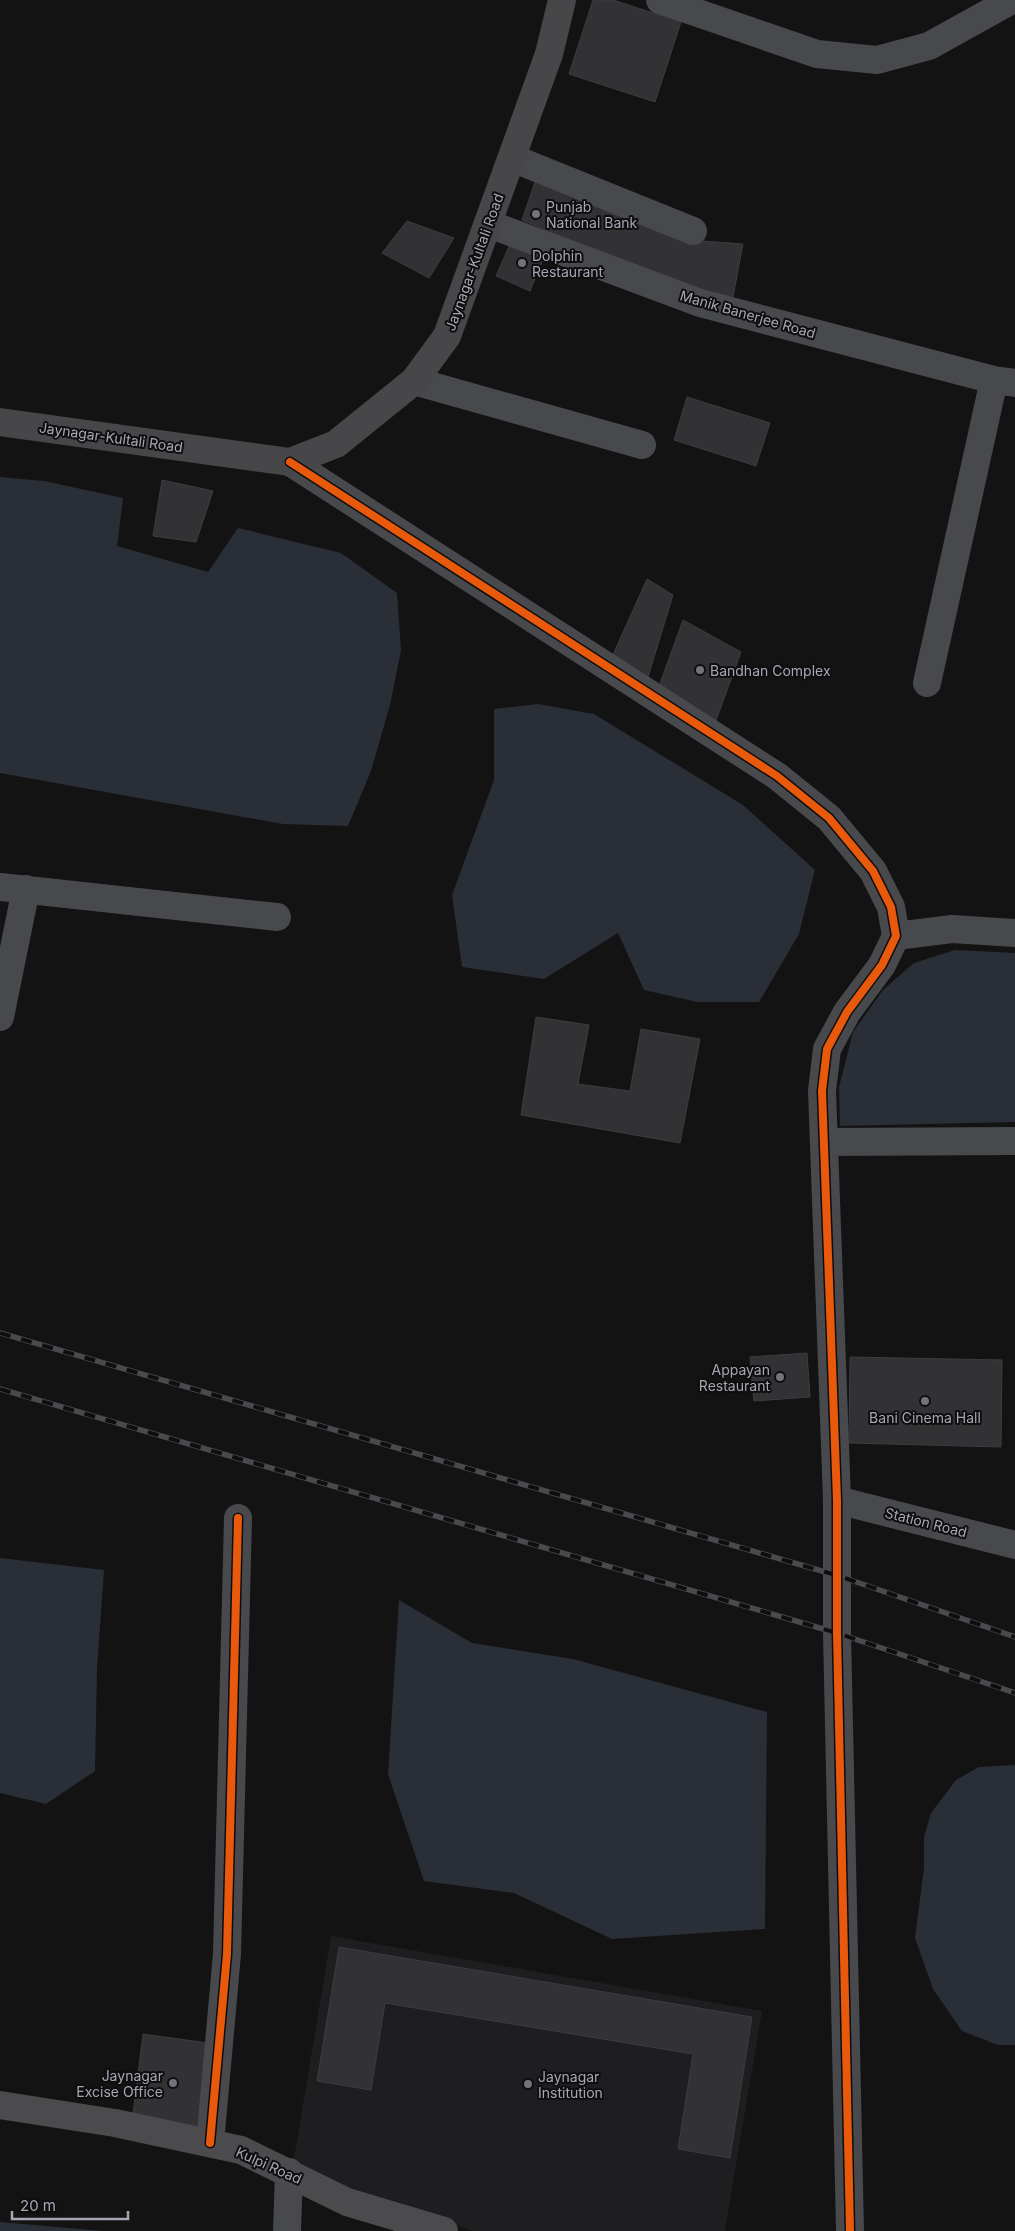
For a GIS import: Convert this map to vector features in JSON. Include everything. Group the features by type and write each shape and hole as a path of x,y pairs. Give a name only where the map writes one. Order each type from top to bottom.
{"main road":[{"name":"Jaynagar-Kultali Road","path":"0,422 290,462 336,444 414,381 447,336 549,54 562,0"},
{"name":"Kulpi Road","path":"0,2105 115,2123 241,2150 347,2202 444,2231"}],"street":[{"path":"660,0 818,54 877,60 929,46 1012,0"},
{"path":"512,158 692,231"},
{"name":"Manik Banerjee Road","path":"488,224 700,303 1004,382"},
{"path":"414,381 642,445"},
{"path":"927,684 1004,382"},
{"path":"290,462 777,776 829,818 873,871 891,907 896,936 882,965 847,1012 827,1049 822,1091 837,1500 837,1633 850,2231"},
{"path":"0,1017 13,888 277,917"},
{"path":"896,936 952,929 1015,933"},
{"path":"824,1142 1015,1141"},
{"name":"Station Road","path":"837,1500 1015,1545"},
{"path":"210,2143 227,1954 238,1518"},
{"path":"288,2231 289,2172"}],"shaded area":[{"path":"0,477 44,481 123,498 117,546 208,572 238,528 341,553 397,593 401,651 390,705 371,771 348,826 283,824 0,773"},
{"path":"538,704 594,714 743,805 815,870 799,934 759,1002 697,1002 644,990 618,933 544,979 462,967 452,895 494,780 494,709"},
{"path":"955,950 1015,953 1015,1122 840,1126 839,1087 853,1032 883,990 914,963"},
{"path":"0,1558 104,1570 97,1669 95,1771 46,1804 0,1793"},
{"path":"399,1600 472,1643 573,1659 767,1712 765,1929 612,1939 514,1893 424,1881 388,1774"},
{"path":"1015,1765 1015,2045 998,2045 962,2031 933,1989 915,1938 924,1868 924,1837 931,1813 956,1780 979,1767"},
{"name":"Jaynagar Institution","path":"331,1936 762,2011 725,2231 474,2231 350,2194 293,2164"},
{"path":"0,2222 103,2231 0,2231"}],"building":[{"path":"593,0 613,0 681,22 655,102 569,74"},
{"path":"537,176 688,240 743,244 733,297 697,288 587,247 522,220"},
{"path":"407,221 454,238 429,278 382,253"},
{"name":"Dolphin Restaurant","path":"514,235 547,250 530,291 496,276"},
{"path":"687,397 770,423 756,466 674,440"},
{"path":"162,480 213,491 196,542 153,536"},
{"path":"647,579 673,595 648,677 611,659"},
{"name":"Bandhan Complex","path":"683,620 741,652 714,726 658,689"},
{"path":"536,1017 589,1025 578,1084 630,1091 641,1029 700,1039 680,1143 521,1115"},
{"name":"Appayan Restaurant","path":"807,1353 810,1397 754,1401 750,1357"},
{"name":"Bani Cinema Hall","path":"850,1357 1002,1360 1001,1447 849,1443"},
{"name":"Jaynagar Institution","path":"339,1947 752,2017 730,2158 678,2149 693,2054 385,2003 371,2090 317,2081"},
{"name":"Jaynagar Excise Office","path":"143,2034 215,2044 203,2137 132,2122"}],"railway":[{"path":"0,1333 839,1576 1015,1637"},
{"path":"0,1389 837,1633 1015,1693"}],"cycle path":[{"path":"290,462 777,776 829,818 873,871 891,907 896,936 882,965 847,1012 827,1049 822,1091 837,1500 837,1633 850,2231"},
{"path":"210,2143 227,1954 238,1518"}],"place":[{"name":"Punjab National Bank","path":"536,214"},
{"name":"Dolphin Restaurant","path":"522,263"},
{"name":"Bandhan Complex","path":"700,670"},
{"name":"Appayan Restaurant","path":"780,1377"},
{"name":"Bani Cinema Hall","path":"925,1401"},
{"name":"Jaynagar Excise Office","path":"173,2083"},
{"name":"Jaynagar Institution","path":"528,2084"}]}
